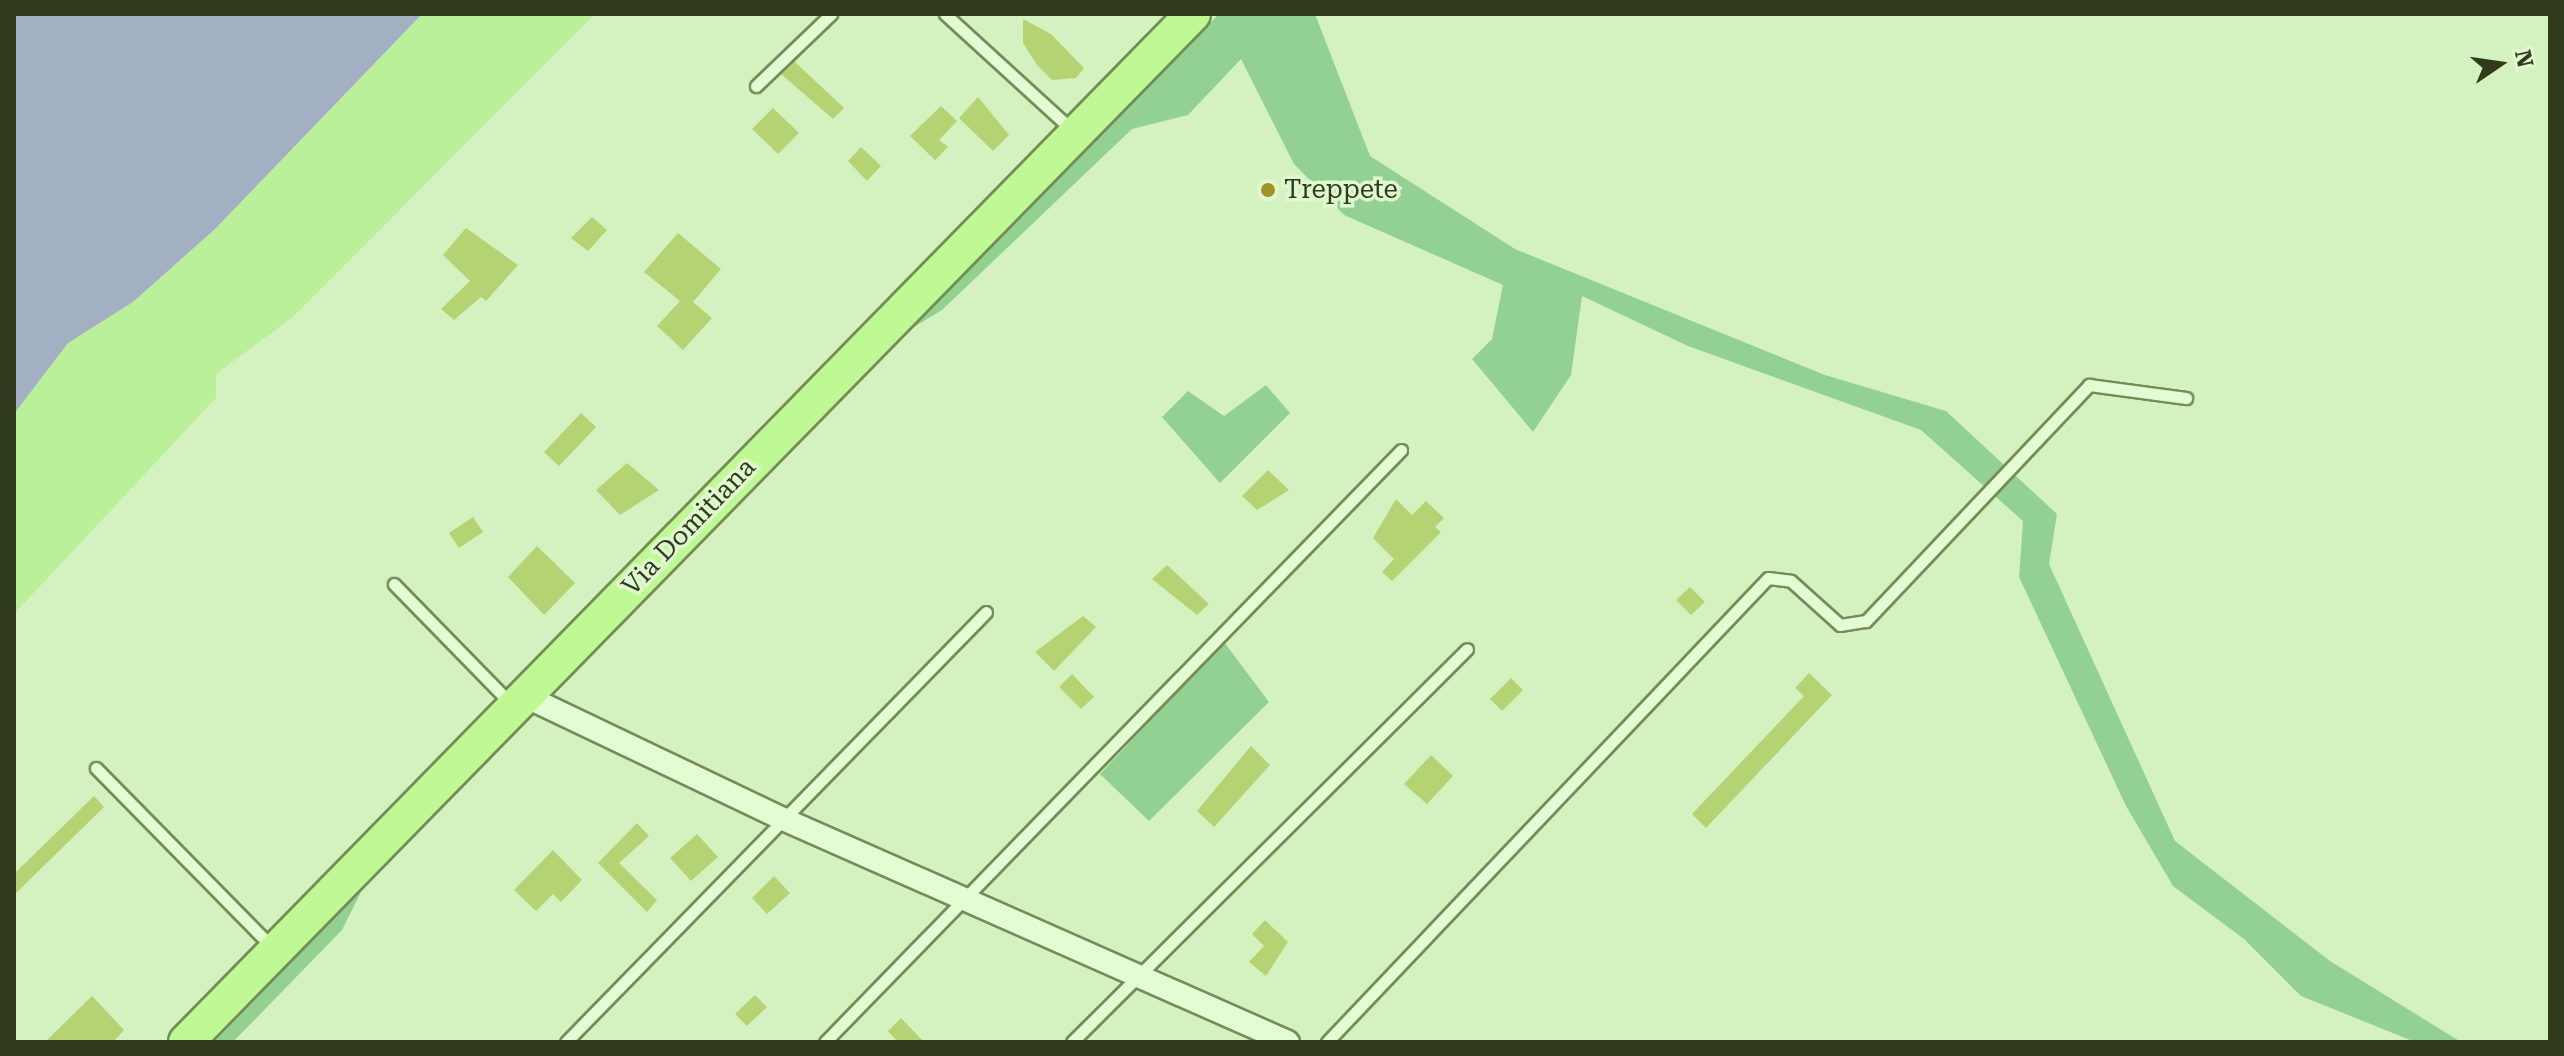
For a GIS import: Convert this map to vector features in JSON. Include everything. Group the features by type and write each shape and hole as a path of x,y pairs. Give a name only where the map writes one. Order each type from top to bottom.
{"main road":[{"name":"Via Domitiana","path":"186,1042 1193,14"}],"street":[{"path":"520,702 1288,1042"}],"lane":[{"path":"756,86 831,14"},
{"path":"945,14 1077,134"},
{"path":"1327,1042 1768,578 1791,581 1840,625 1866,621 2089,385 2186,398"},
{"path":"825,1042 1401,450"},
{"path":"394,584 520,702"},
{"path":"566,1042 986,612"},
{"path":"1072,1042 1467,649"},
{"path":"96,768 276,951"}],"shaded area":[{"path":"1219,14 1315,14 1370,156 1515,249 1825,375 1946,411 2057,514 2049,564 2175,841 2330,961 2461,1042 2415,1042 2301,996 2244,939 2173,886 2126,806 2019,577 2023,521 1921,430 1688,346 1582,296 1571,375 1533,432 1472,359 1492,339 1503,285 1344,215 1294,164 1241,59 1188,115 1132,129 942,310 896,338"},
{"path":"1266,385 1290,413 1220,483 1162,417 1188,391 1224,416"},
{"path":"1224,642 1269,702 1149,821 1100,774"},
{"path":"364,886 342,930 233,1042 214,1042"}],"sand":[{"path":"422,14 595,14 294,316 216,374 216,398 14,614 14,414 68,343 133,302 215,229"}],"water":[{"path":"14,14 422,14 215,229 133,302 68,343 14,414"}],"building":[{"path":"1023,19 1051,34 1084,68 1076,78 1052,80 1037,65 1023,43"},
{"path":"794,61 844,108 833,119 781,74"},
{"path":"978,97 1009,135 993,151 959,118"},
{"path":"941,106 957,121 939,140 948,147 935,160 910,136"},
{"path":"773,108 799,133 778,154 752,129"},
{"path":"861,147 881,166 867,181 848,161"},
{"path":"592,217 607,230 588,251 571,238"},
{"path":"466,228 518,265 486,301 481,297 454,320 441,309 470,281 443,255"},
{"path":"678,233 721,269 693,302 712,318 683,350 657,326 680,301 644,272"},
{"path":"581,413 596,427 559,466 544,452"},
{"path":"627,463 659,490 620,515 596,490"},
{"path":"1268,470 1289,490 1257,510 1242,496"},
{"path":"1396,499 1412,515 1426,501 1444,518 1435,527 1441,532 1392,581 1382,572 1394,559 1373,538"},
{"path":"473,517 483,532 459,548 449,533"},
{"path":"537,546 575,583 544,615 508,577"},
{"path":"1167,565 1209,604 1197,615 1152,579"},
{"path":"1690,587 1705,602 1691,615 1676,600"},
{"path":"1083,616 1096,627 1054,671 1035,652"},
{"path":"1809,673 1832,695 1706,828 1692,814 1804,696 1795,688"},
{"path":"1072,674 1094,697 1081,709 1059,687"},
{"path":"1511,678 1523,690 1502,711 1490,699"},
{"path":"1251,746 1270,765 1214,827 1197,811"},
{"path":"1431,755 1453,776 1427,804 1404,784"},
{"path":"94,796 104,807 14,895 14,874"},
{"path":"637,823 649,836 619,863 657,900 647,912 598,863"},
{"path":"697,834 718,857 691,881 670,858"},
{"path":"553,850 582,880 561,902 553,894 536,911 514,890"},
{"path":"774,876 790,893 767,914 752,898"},
{"path":"1265,920 1288,942 1266,976 1249,962 1264,946 1252,934"},
{"path":"755,995 767,1007 747,1026 735,1014"},
{"path":"92,996 124,1030 113,1042 45,1042"},
{"path":"901,1018 924,1042 898,1042 888,1031"}],"place":[{"name":"Treppete","path":"1268,190"}]}
